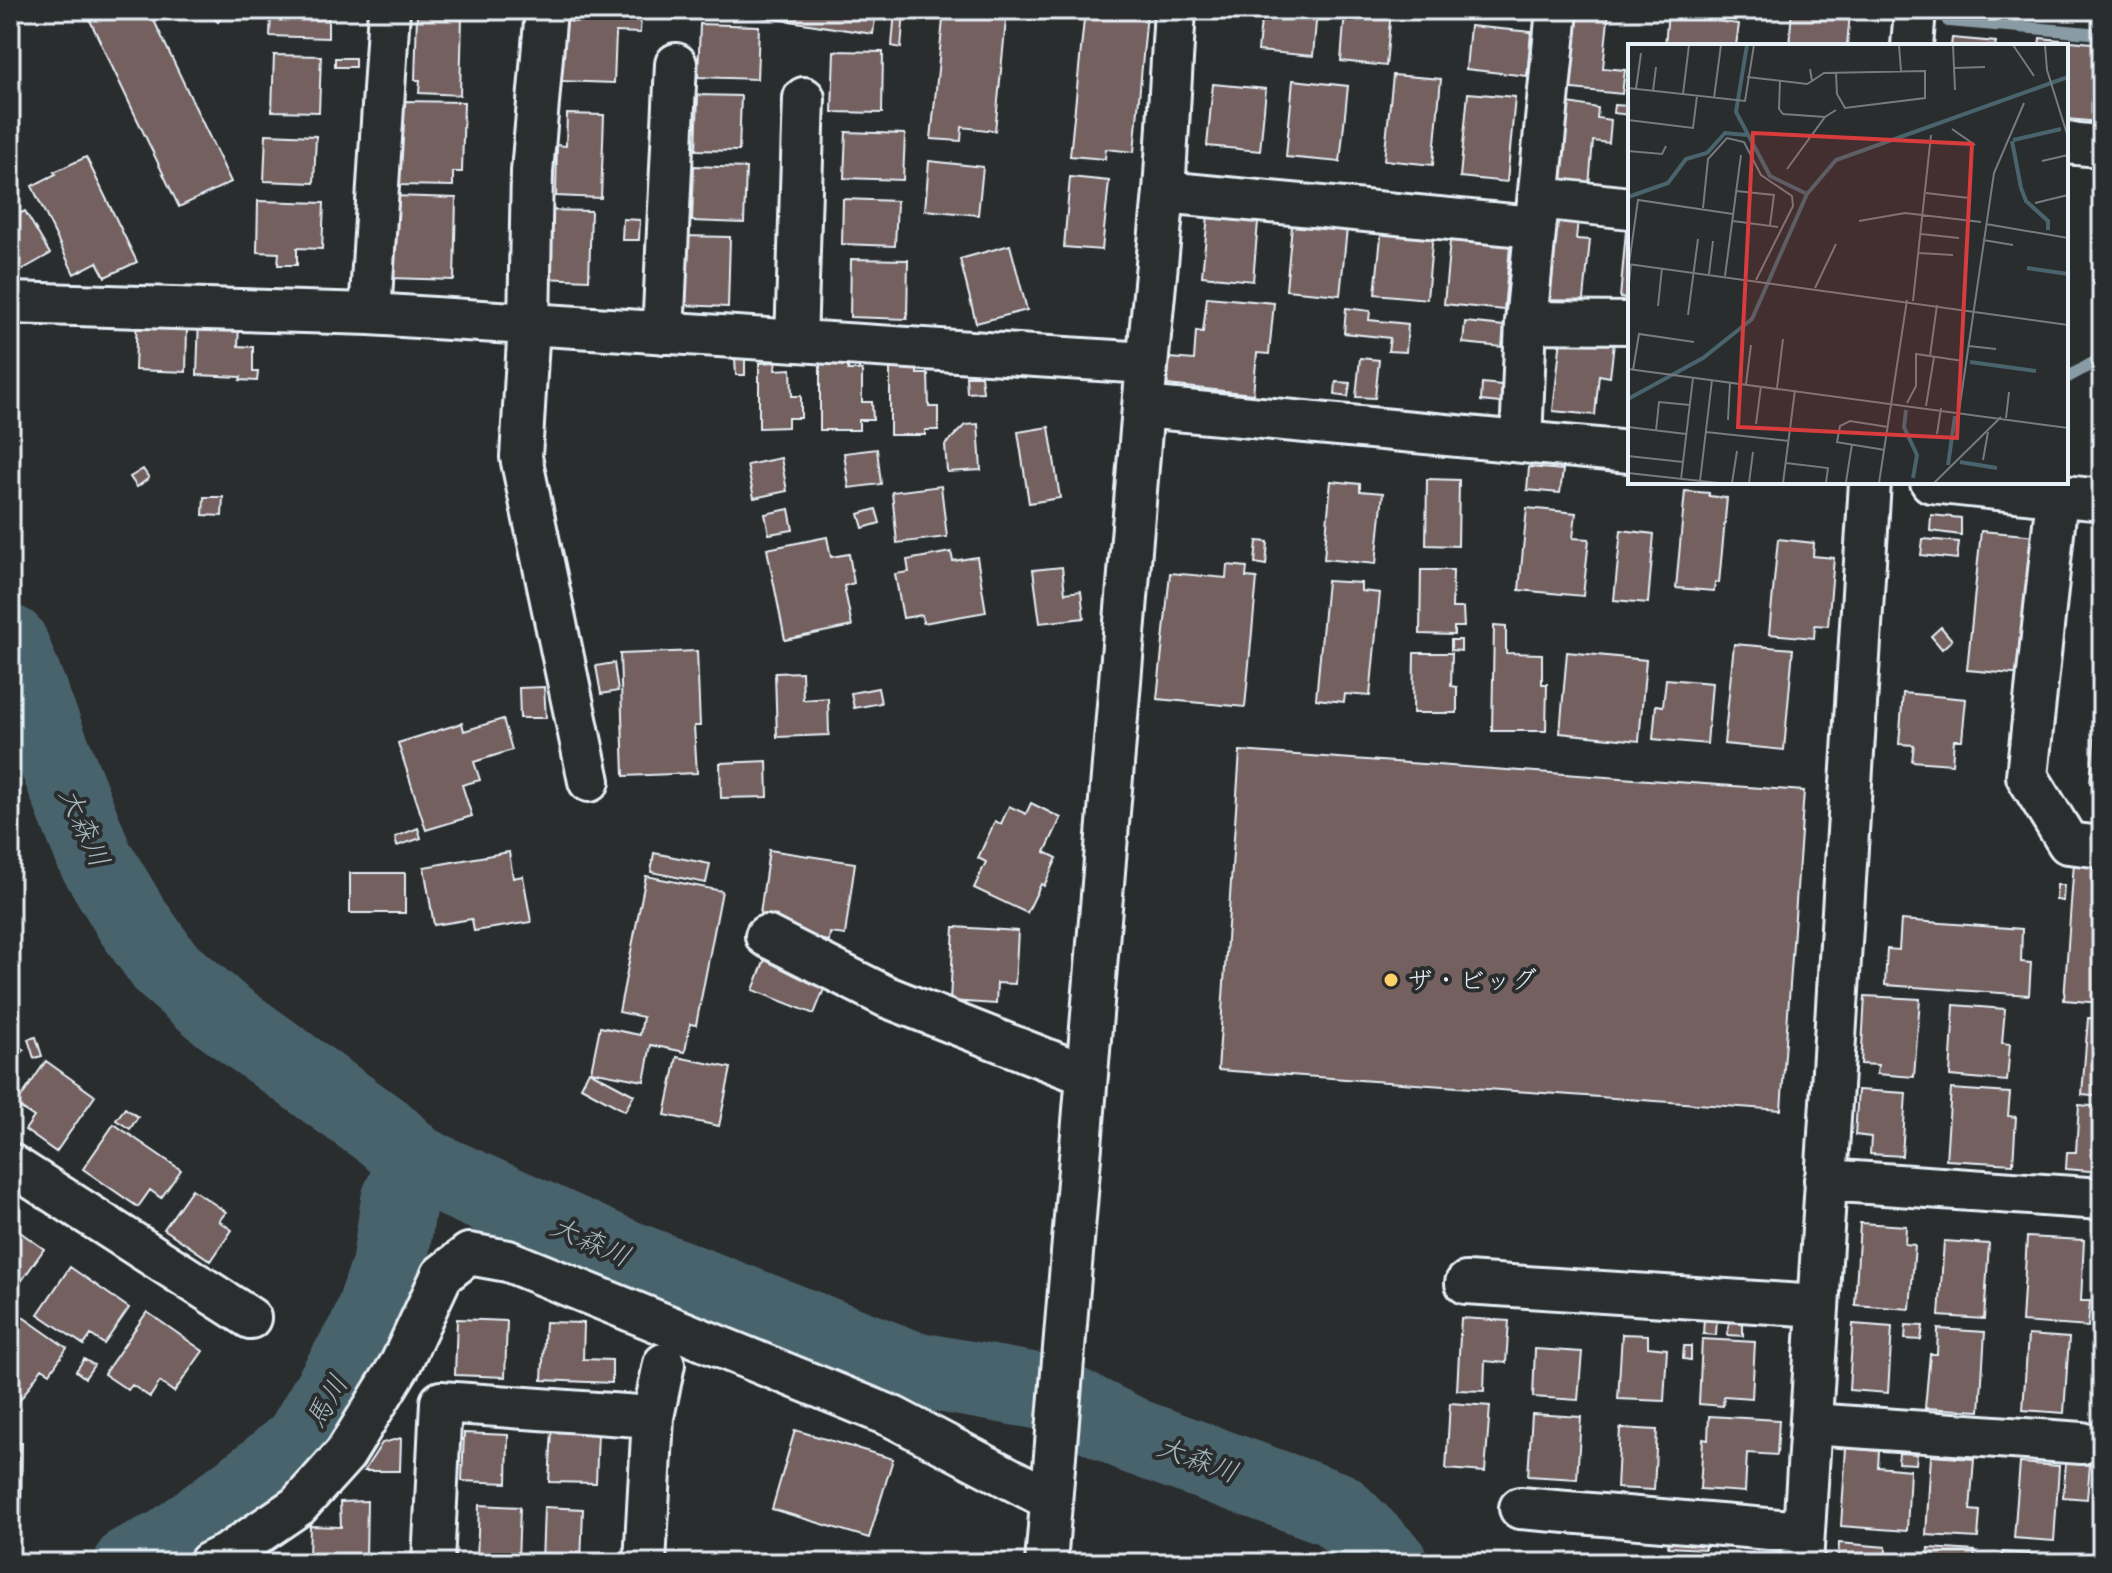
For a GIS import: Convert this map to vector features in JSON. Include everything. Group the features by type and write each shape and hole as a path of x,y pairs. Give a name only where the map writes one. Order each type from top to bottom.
{"street":[{"path":"370,314 389,10"},
{"path":"546,10 532,172 529,324 521,457 589,781"},
{"path":"1046,1563 1143,407 1164,192 1175,10"},
{"path":"1521,441 1526,322 1557,10"},
{"path":"1912,44 1915,10"},
{"path":"663,333 676,64"},
{"path":"796,341 804,98"},
{"path":"1164,192 1537,212 1628,208"},
{"path":"10,303 370,314 1147,363"},
{"path":"1526,322 1628,323"},
{"path":"1143,407 1628,452"},
{"path":"1520,1508 1803,1548 1870,484"},
{"path":"1949,484 2102,500"},
{"path":"2057,496 2027,776 2068,843 2102,847"},
{"path":"766,936 887,997 1086,1075"},
{"path":"10,1164 250,1318"},
{"path":"1825,1180 2102,1199"},
{"path":"209,1563 298,1506 345,1454 401,1363 442,1275 469,1254 508,1261 893,1417 1051,1500"},
{"path":"1466,1283 1818,1306"},
{"path":"645,1563 653,1417 664,1364"},
{"path":"433,1563 441,1402 653,1417"},
{"path":"1811,1424 2082,1443"}],"building":[{"path":"85,10 149,10 231,182 179,207"},
{"path":"204,10 228,10 218,22"},
{"path":"271,10 328,10 328,38 270,36"},
{"path":"719,10 876,10 873,34"},
{"path":"895,10 904,11 901,48 892,46"},
{"path":"944,10 1007,10 995,131 962,127 961,141 931,139"},
{"path":"1085,10 1147,13 1134,152 1106,149 1105,159 1070,156"},
{"path":"1262,10 1317,11 1313,56 1258,51"},
{"path":"1345,10 1391,10 1386,66 1341,61"},
{"path":"1571,10 1609,10 1603,68 1625,70 1622,94 1563,88"},
{"path":"1792,10 1850,13 1847,44 1789,44"},
{"path":"1961,10 2010,10 2010,15"},
{"path":"2025,10 2037,10 2037,20 2024,19"},
{"path":"2073,10 2100,10 2100,18 2073,15"},
{"path":"580,11 641,13 640,33 616,32 614,83 559,81 561,21 580,22"},
{"path":"1668,11 1715,15 1714,21 1739,24 1736,44 1665,44"},
{"path":"417,15 462,17 460,95 419,93 420,80 415,80"},
{"path":"700,24 759,26 757,79 698,77"},
{"path":"1470,26 1531,32 1527,76 1466,69"},
{"path":"1952,38 1996,42 1996,44 1951,44"},
{"path":"2040,38 2102,44 2100,122 2068,119 2068,44 2039,44"},
{"path":"834,51 883,52 882,113 832,112"},
{"path":"274,55 321,56 319,112 272,111"},
{"path":"335,58 355,58 355,67 335,67"},
{"path":"1393,75 1441,79 1433,165 1384,160"},
{"path":"1293,80 1348,86 1340,162 1286,157"},
{"path":"1213,84 1266,89 1260,151 1207,146"},
{"path":"1468,93 1515,97 1507,182 1460,177"},
{"path":"698,95 741,96 739,151 696,150"},
{"path":"401,101 464,102 462,172 453,172 453,186 398,185"},
{"path":"1563,102 1598,108 1597,118 1611,120 1609,143 1593,141 1588,197 1550,194"},
{"path":"1614,105 1628,106 1628,115 1613,113"},
{"path":"567,114 604,115 601,198 556,196 557,145 566,146"},
{"path":"846,132 905,134 903,180 844,178"},
{"path":"266,134 316,136 314,183 264,181"},
{"path":"86,157 137,262 105,277 97,262 74,274 32,186"},
{"path":"929,161 983,167 978,215 925,210"},
{"path":"694,166 746,168 744,223 692,221"},
{"path":"1070,177 1109,181 1102,250 1064,247"},
{"path":"393,196 456,198 454,280 390,278"},
{"path":"843,199 897,201 895,246 842,244"},
{"path":"258,201 324,203 322,249 297,248 297,265 278,265 279,253 257,252"},
{"path":"1209,205 1259,210 1253,281 1202,276"},
{"path":"10,208 15,216 25,211 50,254 18,272 10,258"},
{"path":"544,210 591,211 589,280 542,278"},
{"path":"1293,214 1348,219 1340,295 1286,290"},
{"path":"1548,217 1578,219 1576,239 1590,240 1583,309 1540,304"},
{"path":"623,219 640,220 639,240 622,240"},
{"path":"1382,227 1433,233 1427,299 1375,294"},
{"path":"1626,231 1628,299 1620,298"},
{"path":"683,236 730,237 728,307 680,305"},
{"path":"1450,241 1510,246 1504,310 1444,304"},
{"path":"1010,245 1027,310 976,323 960,259"},
{"path":"851,259 908,260 907,319 850,317"},
{"path":"1207,297 1274,303 1269,354 1257,353 1253,394 1167,385 1170,358 1194,360 1196,331 1203,332"},
{"path":"1346,308 1370,311 1369,320 1408,324 1406,352 1388,351 1390,338 1344,333"},
{"path":"137,314 187,328 186,372 135,370"},
{"path":"199,317 239,326 238,346 253,347 253,372 258,372 257,381 197,375"},
{"path":"1465,322 1504,326 1502,347 1463,343"},
{"path":"1562,329 1615,335 1610,377 1599,375 1595,415 1553,411"},
{"path":"735,358 745,358 745,375 736,375"},
{"path":"1360,358 1379,360 1375,398 1356,397"},
{"path":"820,361 848,361 848,370 862,370 862,402 872,402 873,420 859,420 859,430 820,430"},
{"path":"776,362 775,370 791,369 792,396 801,396 801,418 788,418 788,427 759,428 759,363"},
{"path":"890,365 917,365 917,374 928,374 929,407 938,407 938,430 925,430 925,435 890,435"},
{"path":"966,376 981,376 983,392 967,393"},
{"path":"1336,382 1350,383 1348,397 1335,395"},
{"path":"1482,383 1511,386 1509,404 1481,401"},
{"path":"978,424 981,470 947,472 945,445 965,425"},
{"path":"1049,427 1060,498 1029,503 1018,432"},
{"path":"877,449 881,484 849,488 844,453"},
{"path":"781,458 787,491 754,498 747,465"},
{"path":"1529,467 1563,470 1560,493 1527,490"},
{"path":"143,469 149,478 137,487 130,477"},
{"path":"1427,479 1459,480 1458,546 1426,545"},
{"path":"1331,481 1360,484 1360,491 1383,493 1376,564 1324,559"},
{"path":"941,486 947,537 897,543 892,492"},
{"path":"1685,491 1727,498 1719,583 1715,582 1714,591 1676,588"},
{"path":"204,497 223,497 222,516 203,515"},
{"path":"1527,508 1576,513 1573,538 1589,539 1583,596 1519,590"},
{"path":"789,509 793,530 769,534 765,514"},
{"path":"876,509 880,523 863,528 859,514"},
{"path":"1931,515 1961,518 1961,535 1930,531"},
{"path":"1621,530 1654,534 1648,603 1614,600"},
{"path":"1981,531 2037,536 2024,675 1967,670"},
{"path":"827,537 831,557 849,554 854,583 844,586 852,626 785,640 767,549"},
{"path":"1778,539 1814,543 1813,556 1834,558 1828,626 1815,625 1814,638 1769,634"},
{"path":"1923,539 1959,542 1957,559 1921,555"},
{"path":"1257,541 1268,542 1266,565 1255,563"},
{"path":"951,552 953,561 977,557 986,612 923,623 922,615 903,618 895,574 909,572 907,560"},
{"path":"1227,565 1247,567 1246,577 1257,578 1245,707 1157,699 1170,573 1226,578"},
{"path":"1062,567 1065,593 1081,591 1084,618 1040,623 1033,570"},
{"path":"1421,570 1453,570 1452,608 1463,608 1464,627 1454,627 1454,635 1420,634"},
{"path":"1327,581 1361,583 1361,591 1380,593 1370,696 1345,694 1344,702 1316,699"},
{"path":"1494,626 1506,627 1506,653 1542,654 1542,684 1547,684 1546,731 1492,731"},
{"path":"1941,627 1952,640 1942,649 1931,636"},
{"path":"1451,640 1461,640 1461,651 1451,650"},
{"path":"1734,644 1793,649 1784,750 1724,744"},
{"path":"697,651 700,726 694,726 697,773 624,776 620,654"},
{"path":"1567,652 1646,660 1639,741 1560,733"},
{"path":"1414,653 1452,653 1451,686 1457,687 1457,713 1413,713"},
{"path":"2102,659 2102,784 2090,783"},
{"path":"614,663 618,691 601,694 596,666"},
{"path":"802,672 803,700 828,698 829,735 777,737 775,673"},
{"path":"1666,679 1712,683 1707,744 1653,739 1656,705 1663,706"},
{"path":"544,687 546,718 520,718 519,688"},
{"path":"878,688 881,703 854,708 851,693"},
{"path":"1903,693 1966,699 1962,740 1954,740 1952,764 1912,761 1914,745 1899,744"},
{"path":"503,719 512,750 474,762 480,780 462,785 472,816 426,830 398,743 462,723 464,731"},
{"path":"1240,751 1804,791 1781,1110 1218,1070"},
{"path":"767,761 768,797 721,798 720,763"},
{"path":"1031,803 1061,818 1045,852 1057,858 1027,913 974,888 986,862 978,858 995,821 1001,824 1009,806 1026,814"},
{"path":"418,828 421,838 397,846 395,837"},
{"path":"769,850 855,863 845,935 830,933 829,941 775,933 777,916 760,914"},
{"path":"509,852 513,878 523,876 531,922 474,931 472,919 434,925 424,867"},
{"path":"654,853 710,864 706,883 651,872"},
{"path":"2074,862 2102,864 2102,1003 2064,1000"},
{"path":"350,873 405,873 405,913 350,913"},
{"path":"646,876 722,891 696,1025 690,1024 685,1052 651,1045 644,1081 591,1071 600,1027 640,1035 643,1017 619,1012"},
{"path":"2057,885 2064,885 2063,901 2056,900"},
{"path":"1901,920 2022,929 2021,962 2031,963 2029,995 1885,985 1887,949 1899,950"},
{"path":"954,927 1018,931 1015,984 997,983 996,1004 950,1001"},
{"path":"767,954 828,979 814,1014 753,990"},
{"path":"1865,996 1920,999 1914,1077 1877,1074 1878,1065 1861,1064"},
{"path":"1954,1005 2005,1009 2002,1043 2010,1044 2007,1081 1950,1076"},
{"path":"2088,1018 2102,1019 2102,1097 2082,1095"},
{"path":"36,1037 42,1056 34,1058 28,1039"},
{"path":"10,1040 24,1050 10,1069"},
{"path":"677,1057 731,1068 719,1126 665,1115"},
{"path":"46,1061 95,1096 56,1152 25,1130 34,1117 16,1105"},
{"path":"589,1071 634,1095 625,1111 581,1087"},
{"path":"1951,1089 2010,1093 2008,1116 2016,1117 2013,1164 1946,1160"},
{"path":"1858,1090 1906,1093 1902,1156 1870,1154 1871,1137 1855,1135"},
{"path":"2079,1105 2102,1107 2102,1172 2066,1169 2067,1152 2076,1152"},
{"path":"125,1108 138,1117 130,1129 116,1120"},
{"path":"114,1124 181,1170 161,1198 150,1190 138,1207 83,1169"},
{"path":"192,1189 226,1212 219,1221 232,1230 211,1261 164,1229"},
{"path":"1860,1223 1906,1226 1905,1244 1915,1245 1910,1309 1855,1305"},
{"path":"10,1225 44,1249 13,1293 10,1290"},
{"path":"2094,1225 2102,1226 2102,1250 2093,1249"},
{"path":"2027,1237 2084,1240 2081,1301 2090,1301 2088,1327 2022,1322"},
{"path":"1944,1241 1989,1244 1984,1319 1939,1316"},
{"path":"70,1267 129,1308 104,1344 91,1335 84,1345 38,1314"},
{"path":"10,1308 67,1348 50,1373 42,1368 16,1406 10,1401"},
{"path":"147,1312 203,1351 174,1392 160,1382 150,1397 132,1385 128,1390 104,1374"},
{"path":"1461,1318 1509,1321 1506,1363 1485,1361 1484,1391 1457,1390"},
{"path":"1704,1318 1717,1318 1716,1335 1703,1334"},
{"path":"457,1319 507,1321 505,1377 455,1375"},
{"path":"1729,1319 1743,1320 1743,1336 1728,1335"},
{"path":"545,1322 584,1323 583,1359 612,1360 612,1383 542,1380"},
{"path":"1853,1324 1892,1327 1888,1393 1849,1390"},
{"path":"1906,1325 1923,1326 1921,1340 1905,1339"},
{"path":"1938,1329 1985,1332 1980,1411 1925,1408 1930,1354 1937,1354"},
{"path":"1622,1334 1648,1335 1648,1347 1667,1349 1664,1401 1618,1399"},
{"path":"2028,1335 2069,1338 2064,1413 2023,1410"},
{"path":"1702,1339 1755,1342 1752,1398 1724,1396 1723,1406 1699,1404"},
{"path":"1684,1346 1691,1346 1691,1360 1683,1359"},
{"path":"1535,1349 1582,1352 1578,1400 1533,1397"},
{"path":"84,1359 94,1365 85,1378 76,1371"},
{"path":"1450,1403 1490,1406 1485,1472 1446,1469"},
{"path":"1532,1414 1581,1417 1577,1479 1528,1476"},
{"path":"1709,1416 1779,1420 1777,1455 1747,1453 1745,1492 1700,1489 1703,1439 1708,1440"},
{"path":"1620,1428 1657,1430 1654,1490 1617,1488"},
{"path":"552,1429 598,1431 596,1483 549,1482"},
{"path":"795,1430 893,1459 869,1538 772,1509"},
{"path":"464,1433 508,1435 507,1483 462,1481"},
{"path":"401,1438 400,1471 364,1471 382,1443"},
{"path":"10,1443 22,1443 21,1517 10,1517"},
{"path":"1846,1448 1879,1451 1878,1467 1910,1470 1907,1531 1841,1526"},
{"path":"1899,1453 1917,1454 1916,1464 1898,1463"},
{"path":"1931,1456 1974,1459 1970,1510 1980,1511 1978,1538 1926,1535"},
{"path":"2020,1463 2059,1466 2054,1541 2014,1538"},
{"path":"2066,1463 2090,1465 2087,1499 2063,1497"},
{"path":"367,1501 366,1558 309,1556 310,1526 341,1527 340,1502"},
{"path":"479,1505 520,1507 518,1561 477,1560"},
{"path":"544,1507 583,1509 581,1563 542,1563"},
{"path":"1669,1539 1705,1542 1705,1549 1668,1547"},
{"path":"1839,1543 1886,1547 1885,1563 1838,1563"},
{"path":"1929,1548 1975,1551 1974,1563 1928,1563"},
{"path":"2002,1552 2043,1555 2042,1563 2001,1563"},
{"path":"1665,1555 1701,1557 1701,1563 1665,1563"}],"waterway":[{"path":"1948,21 2102,34"},
{"path":"2068,377 2102,358"},
{"name":"大森川","path":"10,643 95,858 132,920 166,968 222,1016 387,1135 416,1163 622,1256 912,1369 1048,1393 1136,1437 1337,1510 1390,1563"},
{"name":"馬川","path":"132,1563 170,1545 302,1441 368,1328 389,1267 399,1201 416,1163"}],"place":[{"name":"ザ・ビッグ","path":"1391,980"}]}
